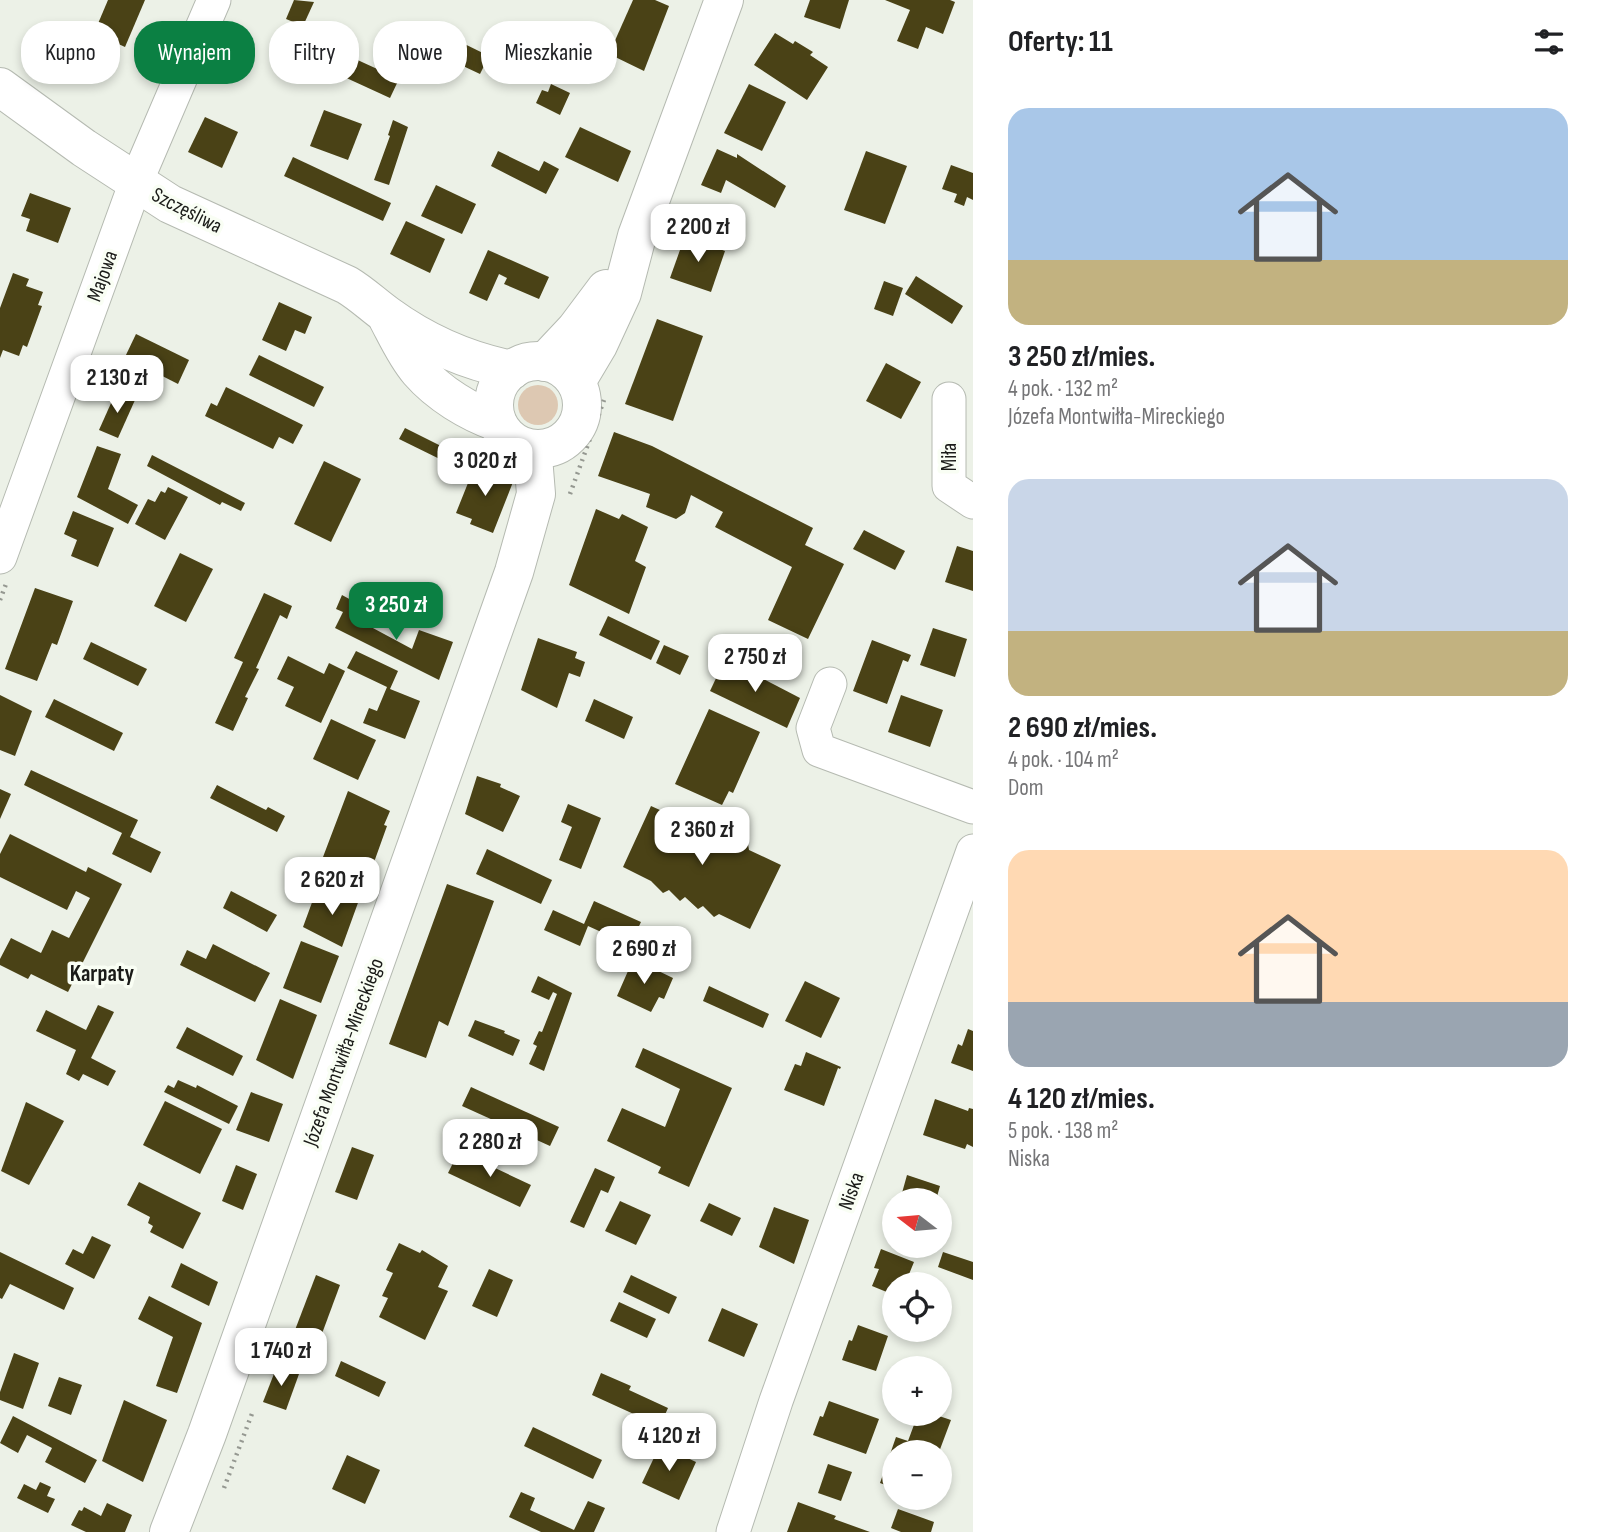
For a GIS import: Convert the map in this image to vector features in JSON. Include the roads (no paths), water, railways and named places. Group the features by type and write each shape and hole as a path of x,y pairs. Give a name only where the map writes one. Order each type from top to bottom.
{"main road":[{"path":"544,371 582,395 583,409 576,428 562,443 537,450 524,447 504,433 497,422 494,408 496,393 502,380 544,371 608,287 637,236 724,0"},
{"name":"Szczęśliwa","path":"0,87 170,204 347,285 424,339 464,356 544,371"},
{"name":"Szczęśliwa","path":"385,314 419,372 462,405 497,422"},
{"name":"Józefa Montwiłła-Mireckiego","path":"514,572 534,528 550,458 562,443"},
{"name":"Józefa Montwiłła-Mireckiego","path":"169,1532 514,572 536,494 533,457 524,447"}],"street":[{"name":"Majowa","path":"0,557 136,182 214,0"},
{"name":"Miła","path":"949,399 949,486 973,502"},
{"path":"830,684 813,727 819,750 973,807"},
{"name":"Niska","path":"733,1532 780,1388 973,851"}],"district":[{"name":"Karpaty","path":"102,973"}]}
